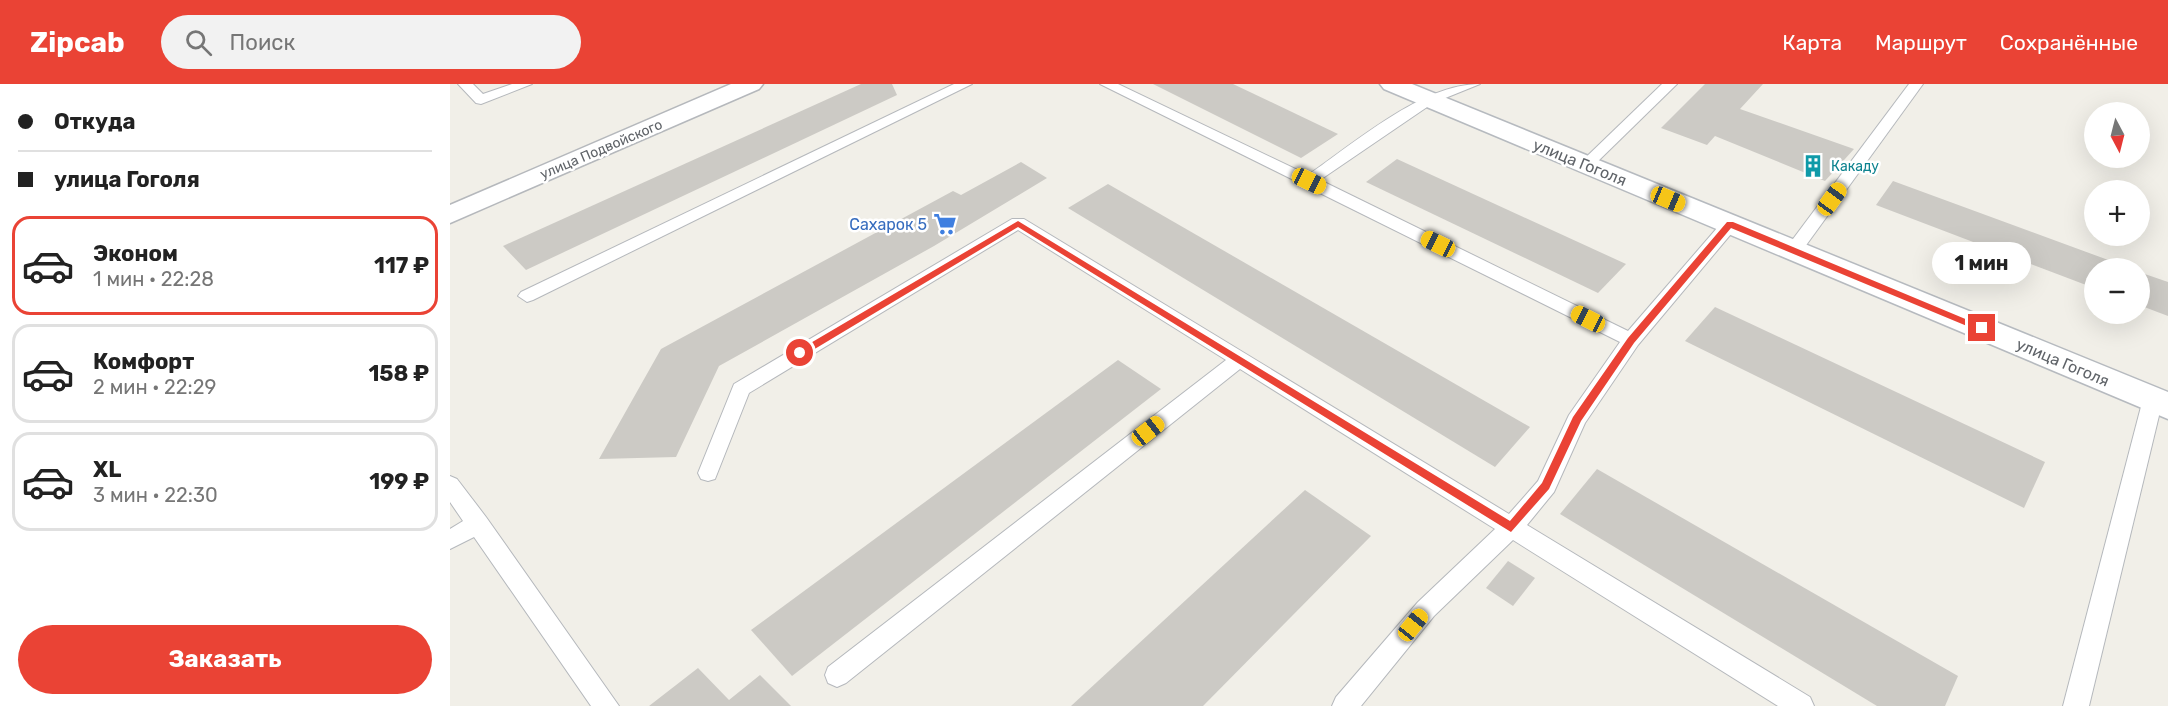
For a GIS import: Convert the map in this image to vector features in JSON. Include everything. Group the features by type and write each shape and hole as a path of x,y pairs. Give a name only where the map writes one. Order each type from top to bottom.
{"main road":[{"name":"улица Подвойского","path":"450,215 751,84"},
{"name":"улица Гоголя","path":"1392,84 2161,403"}],"lane":[{"path":"465,84 481,100 525,84"},
{"path":"527,296 965,84"},
{"path":"1107,84 1631,340"},
{"path":"1309,181 1428,100 1473,84"},
{"path":"1586,165 1670,84"},
{"path":"1793,251 1916,84"},
{"path":"708,472 741,389 1018,223 1801,706"},
{"path":"1345,706 1426,609 1511,528 1546,486 1576,420 1631,340 1730,224"},
{"path":"837,675 1240,359"},
{"path":"2076,706 2161,403"},
{"path":"450,485 606,706"},
{"path":"450,540 477,524"}],"building":[{"path":"861,84 892,84 897,95 526,270 503,246"},
{"path":"1153,84 1233,84 1338,134 1301,158"},
{"path":"1705,84 1763,84 1740,109 1854,149 1825,181 1715,136 1707,145 1661,128"},
{"path":"1397,159 1626,264 1598,293 1366,182"},
{"path":"1021,162 1047,178 934,246 719,366 676,457 599,459 661,349 953,191 961,195"},
{"path":"1893,181 2103,258 2084,258 2084,284 1876,205"},
{"path":"1108,184 1530,427 1495,467 1068,208"},
{"path":"2150,276 2168,282 2168,316 2150,309"},
{"path":"1715,307 2045,462 2024,508 1685,341"},
{"path":"1118,360 1161,389 792,676 751,630"},
{"path":"1597,469 1958,676 1945,706 1877,706 1560,514"},
{"path":"1305,490 1371,536 1203,706 1071,706"},
{"path":"1508,561 1535,578 1513,606 1486,588"},
{"path":"698,668 729,700 760,675 791,706 649,706"}],"place":[{"name":"Какаду","path":"1813,166"},
{"name":"Сахарок 5","path":"945,224"}],"route":[{"path":"800,353 1018,223 1511,528 1546,486 1576,420 1631,340 1730,224 1982,328"}]}
